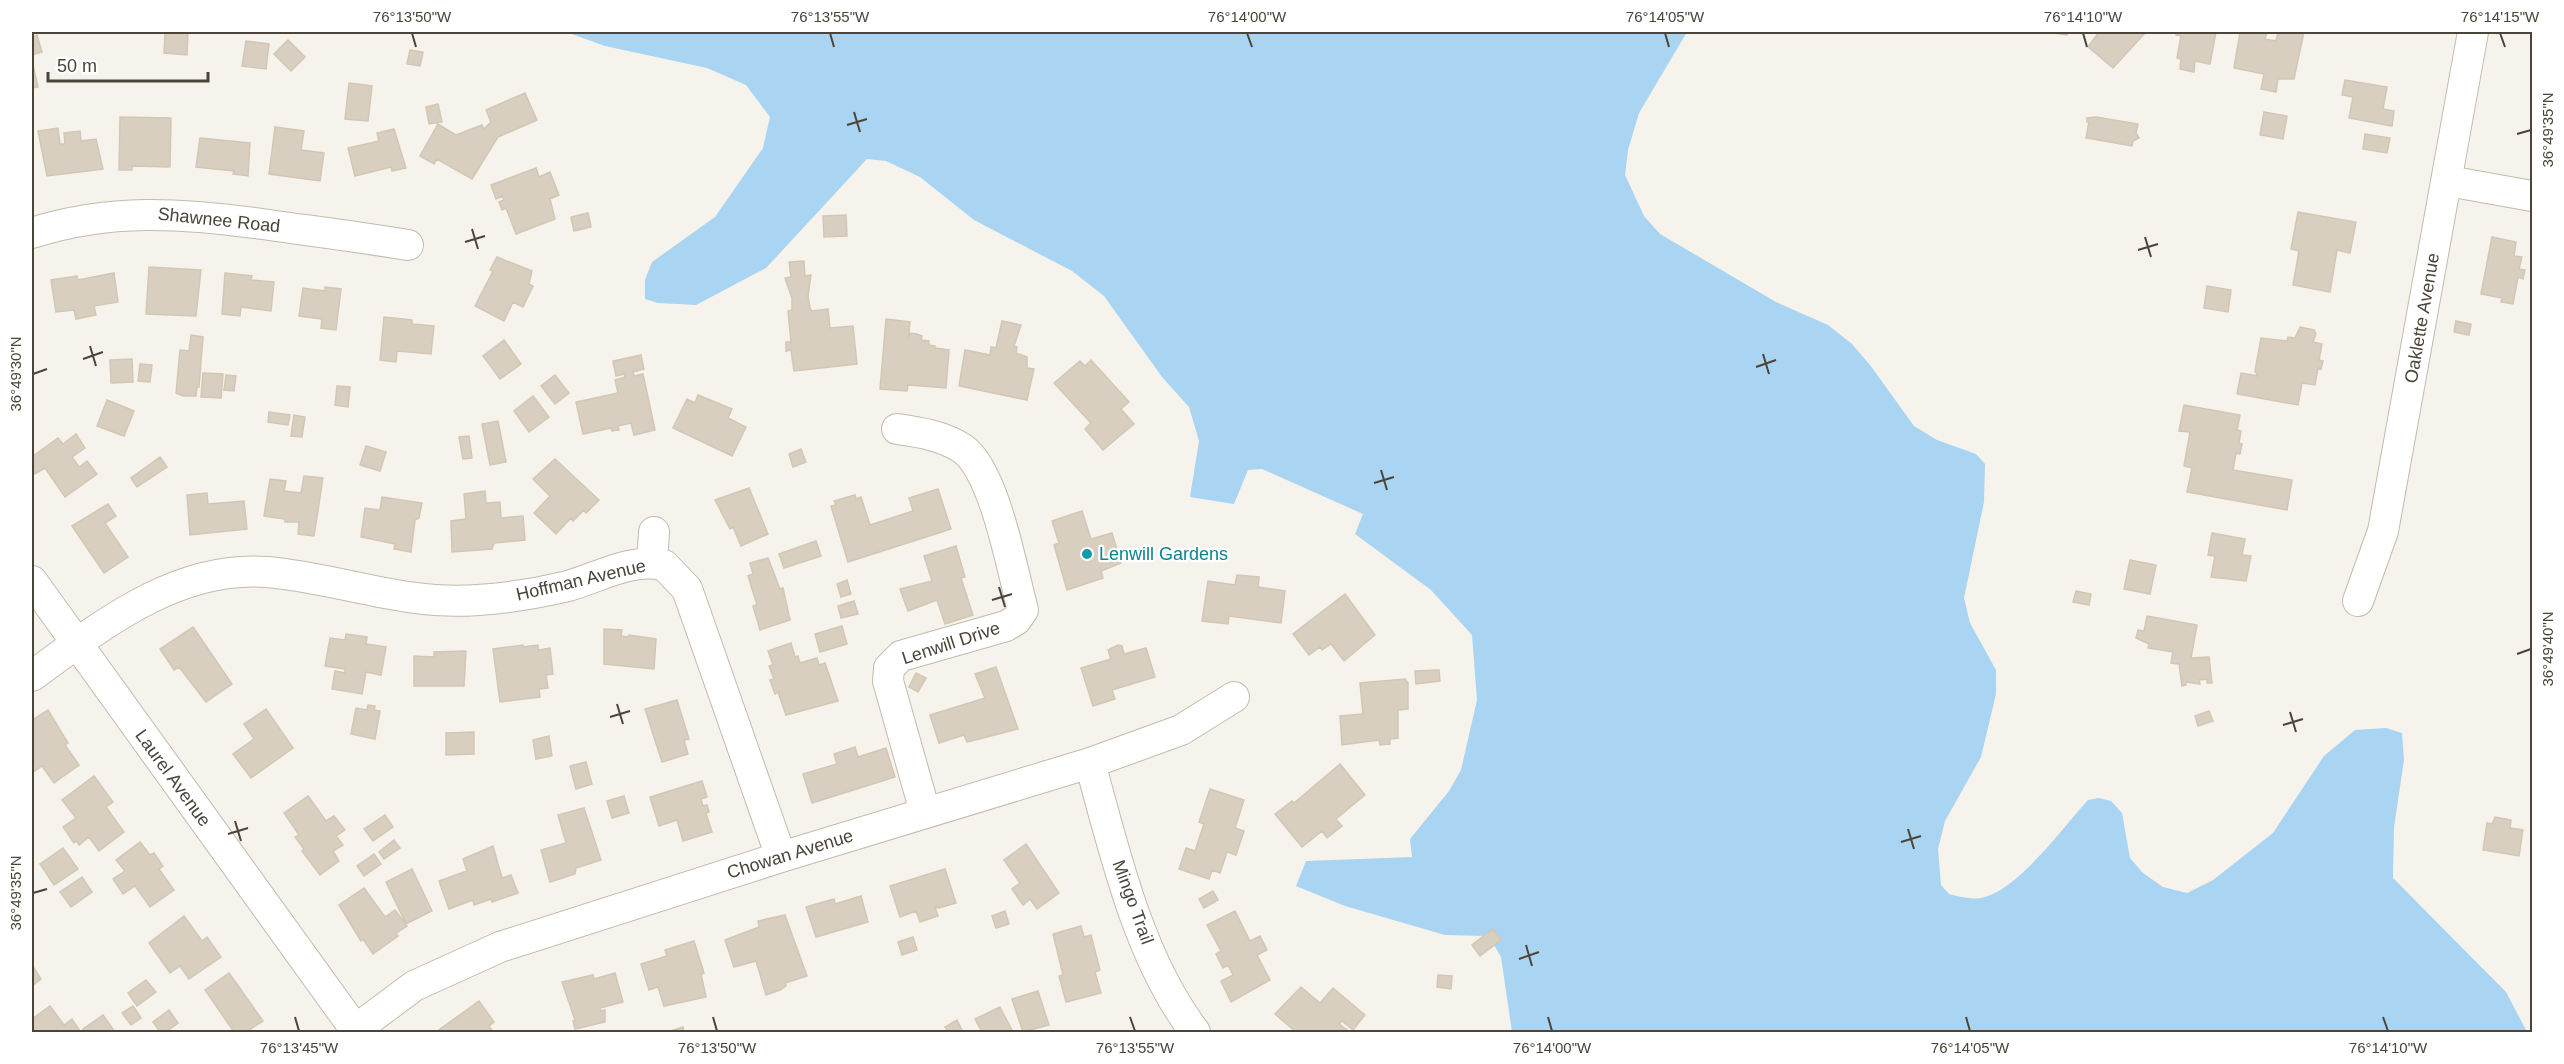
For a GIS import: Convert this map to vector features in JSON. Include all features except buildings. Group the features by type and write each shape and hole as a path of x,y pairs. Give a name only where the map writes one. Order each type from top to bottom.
{"street":[{"name":"Oaklette Avenue","path":"2358,601 2383,531 2448,181 2473,32"},
{"path":"2448,181 2532,196"},
{"name":"Shawnee Road","path":"32,233 105,218 147,213 205,216 408,245"},
{"name":"Lenwill Drive","path":"897,429 923,432 942,439 962,448 975,460 986,478 1023,610 1016,620 1006,626 901,656 889,668 888,681 925,812"},
{"path":"652,563 654,532"},
{"name":"Hoffman Avenue","path":"32,676 122,611 197,580 266,572 401,598 456,601 517,595 557,588 638,563 664,565 687,590 781,857"},
{"name":"Laurel Avenue","path":"32,581 356,1031"},
{"name":"Chowan Avenue","path":"356,1031 414,986 458,964 547,930 1090,763 1180,730 1234,697"},
{"name":"Mingo Trail","path":"1090,763 1121,876 1142,931 1170,992 1195,1032"}],"water":[{"path":"566,32 1687,32 1639,113 1628,150 1625,175 1644,216 1660,234 1776,302 1828,325 1852,344 1870,365 1914,426 1937,440 1976,454 1985,464 1984,502 1964,598 1970,623 1996,670 1996,694 1981,757 1945,821 1938,849 1941,885 1949,894 1969,898 1981,898 1995,893 2025,871 2088,800 2099,798 2111,801 2122,813 2130,858 2143,873 2163,887 2187,893 2213,880 2273,833 2324,756 2355,730 2386,728 2402,733 2404,760 2394,827 2393,878 2506,992 2527,1032 1512,1032 1501,957 1489,936 1445,935 1345,906 1296,886 1306,861 1412,857 1410,839 1449,791 1461,770 1477,700 1472,635 1431,590 1355,534 1363,514 1262,469 1248,470 1234,504 1190,497 1199,441 1189,407 1162,377 1104,296 1072,271 974,220 920,177 886,161 867,159 766,268 696,305 658,303 645,299 645,280 652,262 715,217 763,148 770,117 746,85 707,68 605,46"}],"place":[{"name":"Lenwill Gardens","path":"1087,554"}]}
